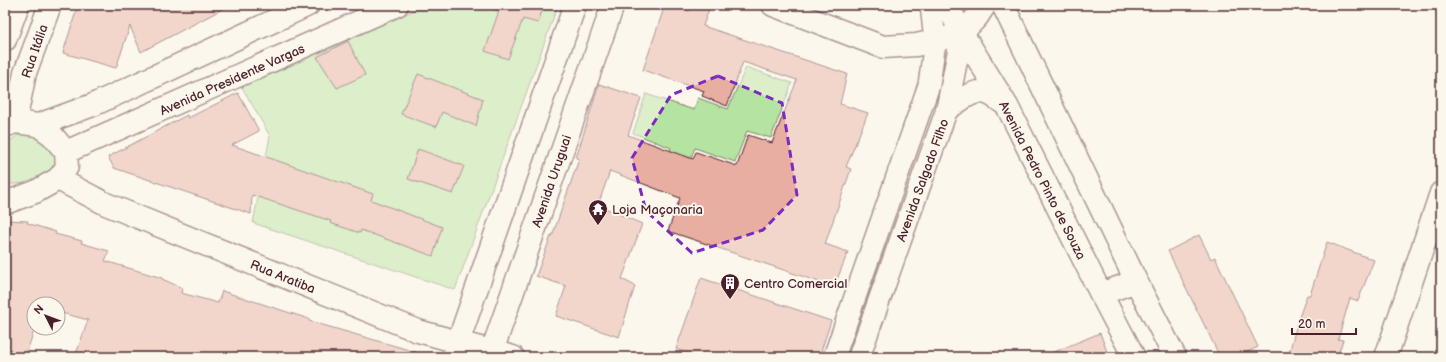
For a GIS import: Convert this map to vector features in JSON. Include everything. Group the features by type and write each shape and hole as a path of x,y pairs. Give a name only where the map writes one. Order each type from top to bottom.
{"main road":[{"path":"5,40 18,5"},
{"name":"Rua Itália","path":"10,124 25,73 50,5"},
{"path":"10,124 38,125 93,106 308,5"},
{"name":"Avenida Presidente Vargas","path":"66,152 397,5"},
{"path":"456,349 575,5"},
{"name":"Avenida Uruguai","path":"491,354 613,5"},
{"path":"773,5 883,47 916,45 962,33 977,17 985,5"},
{"name":"Avenida Pedro Pinto de Souza","path":"947,5 962,33 1007,106 1134,357"},
{"path":"1003,5 1136,281 1175,357"},
{"path":"947,109 967,96 980,92 992,96 1007,106"},
{"path":"5,203 35,192 58,179 67,167 66,152 52,135 38,125"},
{"name":"Rua Aratiba","path":"58,179 106,204 418,331 456,349 513,357"},
{"path":"1386,357 1441,193"},
{"path":"1101,294 1136,281"}],"street":[{"name":"Avenida Salgado Filho","path":"834,357 929,85 935,41 932,5"},
{"name":"Avenida Salgado Filho","path":"859,357 947,109 962,33"}],"highlighted area":[{"path":"718,76 782,103 797,195 763,230 692,253 646,211 632,158 671,95"}],"green space":[{"path":"426,5 558,5 455,290 253,223 270,136 242,87"},
{"path":"746,67 792,83 771,138 747,131 735,162 695,148 684,174 665,168 671,148 633,133 646,94 694,110 698,98 728,109"},
{"path":"25,134 42,137 55,155 55,163 43,182 5,186 5,144 17,136"}],"building":[{"path":"78,5 230,5 141,52 130,26 116,68 63,53"},
{"path":"493,5 544,5 538,23 523,19 508,59 485,51 499,11 492,9"},
{"path":"665,5 675,5 689,11 693,5 709,9 703,26 847,74 840,104 868,113 846,167 851,169 825,244 848,252 834,287 668,231 680,198 610,171 598,205 642,224 622,279 635,286 619,337 556,316 566,286 536,276 551,236 552,237 579,159 576,158 599,84 641,98 628,135 693,159 696,152 737,166 748,135 772,143 797,80 743,62 727,106 702,96 704,91 643,70"},
{"path":"348,41 365,75 337,88 317,57"},
{"path":"418,74 483,99 476,126 442,112 436,127 401,114"},
{"path":"238,93 259,131 232,145 373,194 371,200 442,227 433,256 361,230 360,233 330,223 331,221 252,195 251,214 114,168 108,157 187,115 188,118"},
{"path":"418,149 464,166 453,194 408,179"},
{"path":"5,220 28,221 27,223 56,232 55,234 82,241 81,243 109,251 105,261 162,278 182,288 181,293 218,303 222,291 309,319 309,321 416,352 415,357 75,357 88,320 66,314 66,296 26,296 26,336 32,336 25,357 5,357"},
{"path":"1199,235 1211,259 1215,257 1258,347 1237,357 1220,357 1168,251"},
{"path":"1327,242 1374,260 1358,301 1350,298 1338,339 1343,340 1337,357 1288,357 1298,320 1307,295 1310,295"},
{"name":"Centro Comercial","path":"701,278 831,321 819,357 699,357 676,349"},
{"path":"1100,333 1109,357 1042,357"}],"place":[{"name":"Loja Maçonaria","path":"598,226"},
{"name":"Centro Comercial","path":"730,300"}]}
